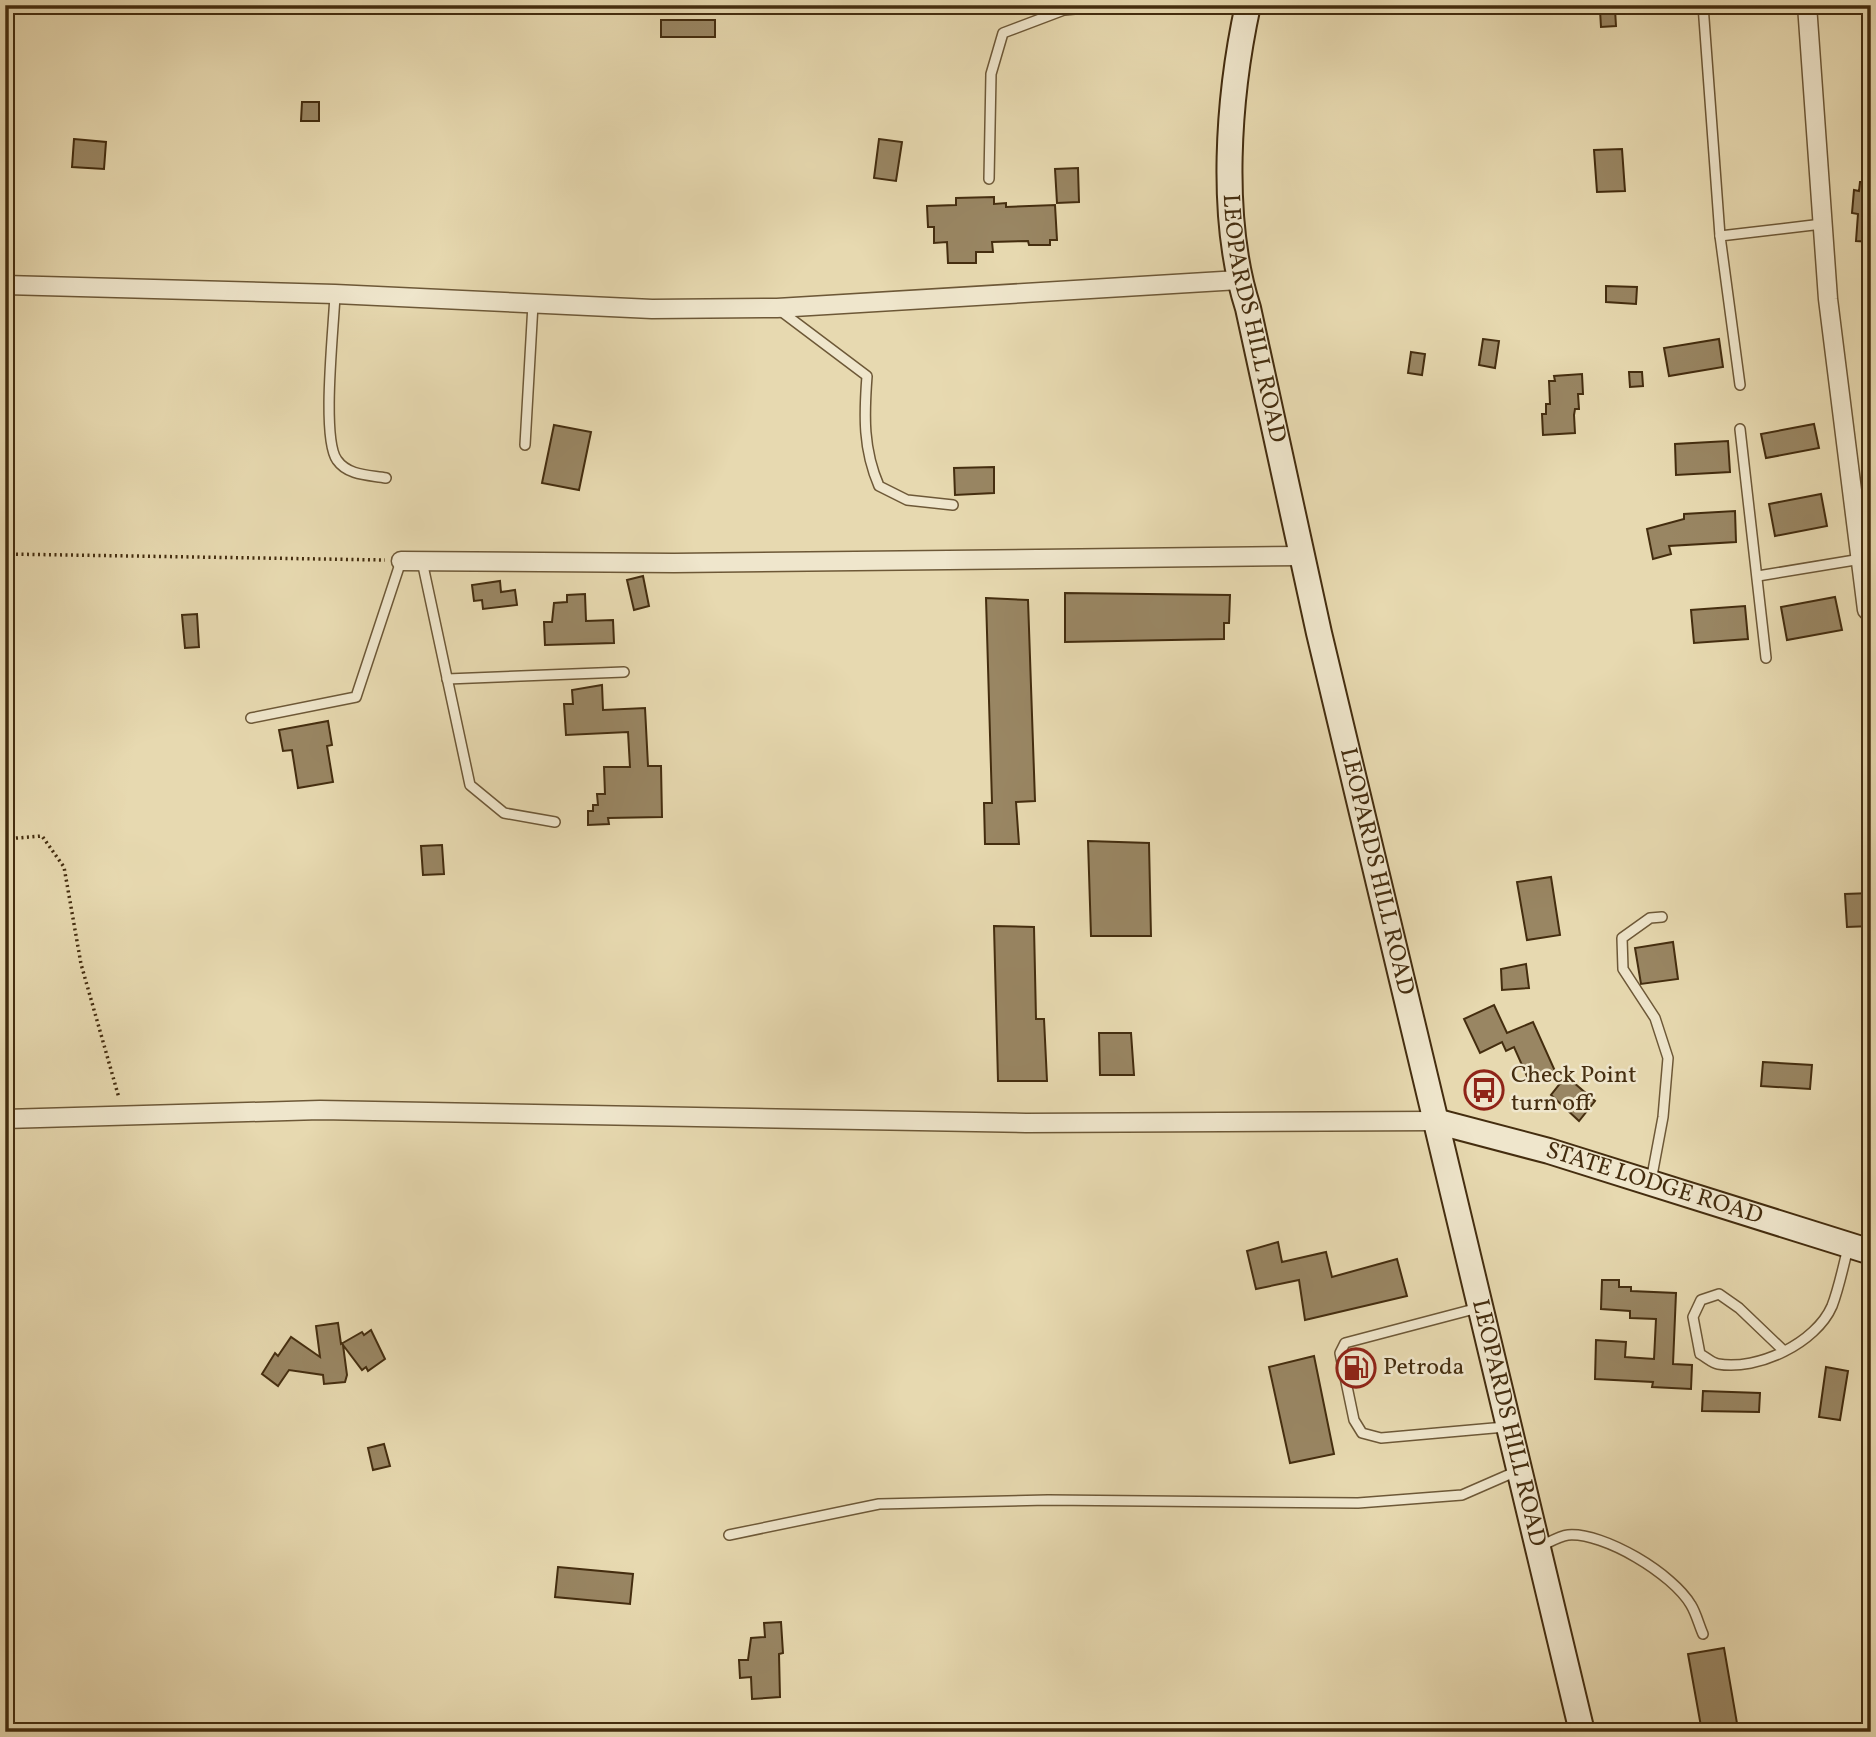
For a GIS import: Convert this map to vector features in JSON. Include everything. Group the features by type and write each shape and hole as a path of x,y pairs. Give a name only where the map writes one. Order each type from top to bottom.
{"main road":[{"name":"LEOPARDS HILL ROAD","path":"1247,7 1234,93 1230,186 1239,281 1248,308 1303,556 1517,1471 1582,1732"},
{"name":"STATE LODGE ROAD","path":"1435,1121 1549,1151 1860,1249"}],"street":[{"path":"1807,5 1828,299 1867,610"},
{"path":"5,285 335,294 652,309 777,309 1239,281"},
{"path":"401,561 674,563 1303,556"},
{"path":"5,1119 320,1110 1026,1124 1435,1121"}],"lane":[{"path":"989,178 991,74 1003,33 1065,10 1118,5"},
{"path":"1185,5 1247,7"},
{"path":"1703,5 1720,236 1740,385"},
{"path":"1720,236 1822,224"},
{"path":"335,294 329,431 337,460 352,472 386,478"},
{"path":"525,445 533,304"},
{"path":"777,309 867,376 865,412 868,460 879,486 907,500 953,505"},
{"path":"1740,429 1766,657"},
{"path":"1758,576 1861,559"},
{"path":"251,718 356,697 401,561"},
{"path":"422,561 470,785 504,813 555,822"},
{"path":"447,679 624,672"},
{"path":"1651,1182 1663,1116 1668,1058 1655,1018 1623,969 1622,938 1650,918 1662,917"},
{"path":"1784,1352 1739,1308 1719,1294 1701,1300 1693,1317 1700,1354 1716,1364 1743,1365 1784,1352 1800,1344 1831,1308 1860,1249"},
{"path":"1480,1307 1345,1343 1340,1353 1354,1420 1362,1433 1381,1438 1507,1427"},
{"path":"729,1535 879,1504 1087,1500 1358,1503 1462,1495 1517,1471"},
{"path":"1537,1548 1566,1535 1587,1535 1637,1558 1664,1575 1691,1604 1703,1634"}],"path":[{"path":"5,554 401,561"},
{"path":"5,839 42,836 64,867 81,964 124,1116"}],"building":[{"path":"1615,9 1616,26 1601,27 1600,10"},
{"path":"661,20 715,20 715,37 661,37"},
{"path":"302,102 319,102 319,121 301,121"},
{"path":"74,139 106,142 104,169 72,167"},
{"path":"879,139 902,142 896,181 874,178"},
{"path":"1622,149 1625,191 1597,192 1594,150"},
{"path":"1078,168 1079,202 1057,203 1055,169"},
{"path":"1860,182 1871,182 1871,242 1856,241 1858,214 1852,213 1854,190 1859,191"},
{"path":"994,197 994,204 1006,203 1006,207 1055,205 1057,240 1050,240 1050,245 1029,245 1028,241 992,242 993,252 976,252 976,263 948,263 947,242 934,243 934,227 928,227 927,206 956,205 956,198"},
{"path":"1606,286 1637,287 1636,304 1606,302"},
{"path":"1483,339 1499,341 1495,368 1479,365"},
{"path":"1719,339 1723,367 1669,376 1664,348"},
{"path":"1411,352 1425,354 1422,375 1408,373"},
{"path":"1629,372 1642,372 1643,386 1630,387"},
{"path":"1582,374 1583,394 1578,394 1579,409 1575,409 1574,415 1575,433 1543,435 1542,414 1546,414 1546,404 1550,404 1549,381 1555,381 1554,376"},
{"path":"1814,424 1819,448 1766,458 1761,434"},
{"path":"554,425 591,432 579,490 542,483"},
{"path":"1728,441 1730,472 1676,475 1675,444"},
{"path":"994,467 994,493 955,495 954,468"},
{"path":"1821,494 1827,526 1775,536 1769,504"},
{"path":"1735,511 1736,542 1669,546 1671,554 1653,559 1647,529 1684,519 1684,514"},
{"path":"643,576 649,606 634,610 627,580"},
{"path":"500,581 501,592 515,590 517,605 483,609 482,600 474,601 472,585"},
{"path":"1065,593 1230,595 1229,623 1224,623 1224,639 1065,642"},
{"path":"585,594 586,621 613,620 614,643 545,645 544,622 552,622 554,603 567,602 567,595"},
{"path":"1835,597 1842,630 1787,640 1781,607"},
{"path":"986,598 1028,600 1035,801 1016,802 1019,844 985,844 984,803 992,803"},
{"path":"1745,606 1748,639 1694,643 1691,610"},
{"path":"197,614 199,647 185,648 182,615"},
{"path":"602,685 603,710 645,708 648,766 661,766 662,817 608,818 609,824 588,825 588,811 593,811 593,805 598,805 597,794 605,794 604,767 630,767 628,732 566,735 564,704 573,704 572,690"},
{"path":"328,721 332,745 327,746 333,782 298,788 292,750 283,751 279,730"},
{"path":"1088,841 1149,843 1151,936 1091,936"},
{"path":"442,845 444,874 423,875 421,846"},
{"path":"1551,877 1560,935 1527,940 1517,882"},
{"path":"1871,893 1871,926 1847,927 1845,894"},
{"path":"994,926 1034,927 1036,1019 1044,1019 1047,1081 998,1081"},
{"path":"1673,942 1678,979 1641,984 1635,948"},
{"path":"1526,964 1529,988 1502,990 1501,969"},
{"path":"1494,1005 1507,1033 1533,1022 1555,1071 1530,1083 1514,1047 1506,1051 1502,1042 1480,1053 1464,1019"},
{"path":"1099,1033 1131,1033 1134,1075 1100,1075"},
{"path":"1763,1062 1812,1065 1810,1089 1761,1086"},
{"path":"1566,1076 1595,1101 1579,1121 1551,1095"},
{"path":"1278,1242 1282,1262 1326,1252 1332,1277 1397,1259 1407,1296 1305,1320 1299,1280 1256,1289 1247,1251"},
{"path":"1602,1280 1619,1280 1619,1287 1631,1287 1631,1291 1676,1293 1673,1364 1692,1365 1691,1389 1652,1387 1653,1382 1595,1379 1596,1340 1626,1342 1625,1357 1654,1359 1656,1319 1630,1318 1630,1311 1601,1309"},
{"path":"338,1323 341,1344 371,1330 385,1359 368,1371 366,1367 362,1370 343,1345 347,1375 345,1382 324,1384 323,1375 289,1370 278,1386 262,1374 275,1353 278,1356 291,1337 320,1357 316,1326"},
{"path":"1314,1356 1334,1454 1290,1463 1269,1367"},
{"path":"1826,1367 1848,1371 1840,1420 1819,1417"},
{"path":"1703,1391 1760,1393 1759,1412 1702,1411"},
{"path":"384,1444 390,1466 373,1470 368,1448"},
{"path":"558,1567 633,1574 630,1604 555,1597"},
{"path":"781,1622 783,1653 779,1654 780,1697 752,1699 751,1677 740,1678 739,1660 748,1660 751,1638 765,1637 764,1623"},
{"path":"1724,1648 1738,1729 1702,1732 1688,1654"}],"place":[{"name":"Check Point turn off","path":"1484,1090"},
{"name":"Petroda","path":"1356,1368"}]}
